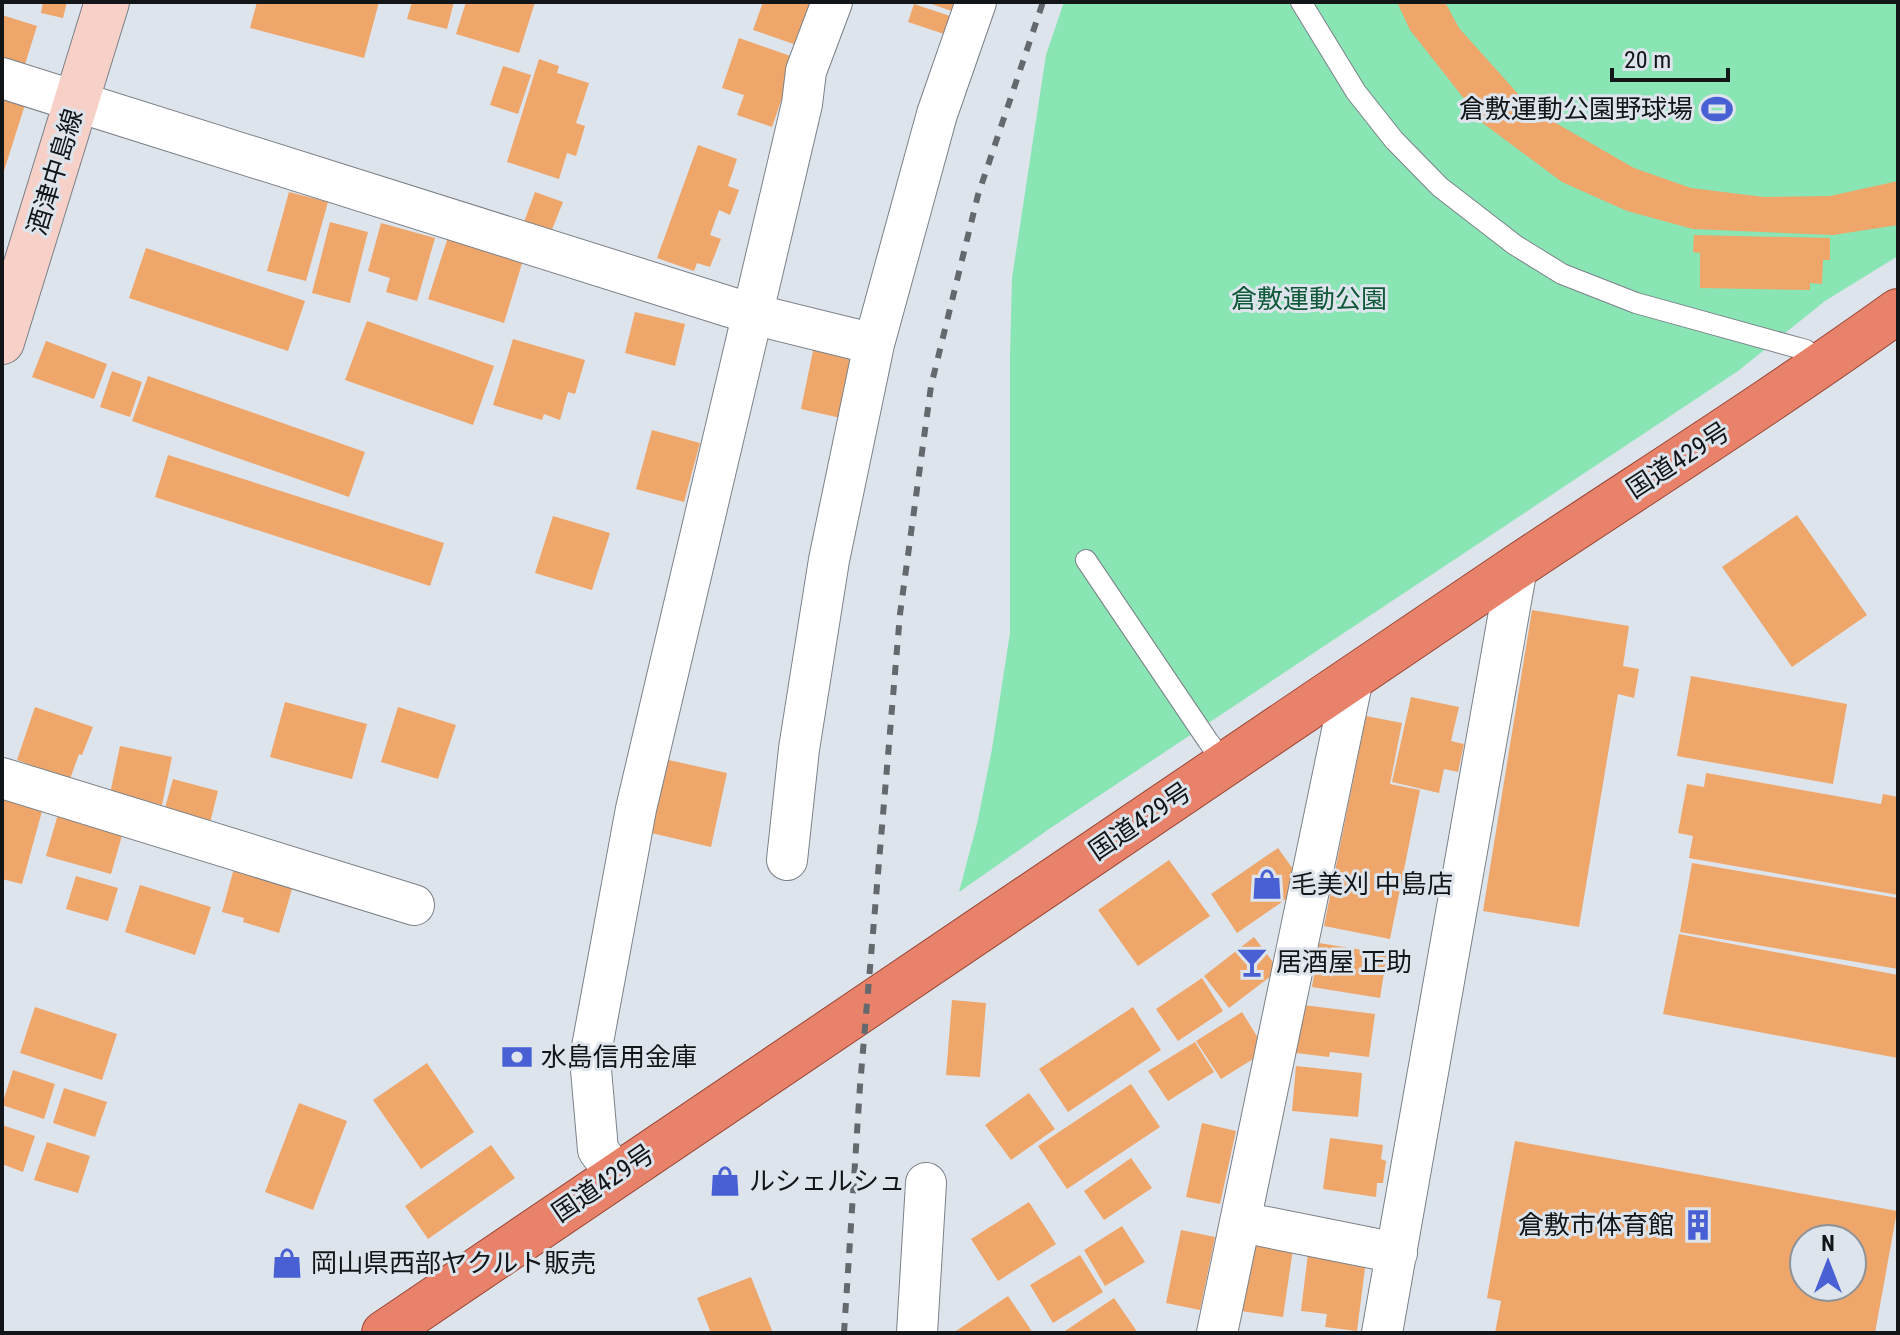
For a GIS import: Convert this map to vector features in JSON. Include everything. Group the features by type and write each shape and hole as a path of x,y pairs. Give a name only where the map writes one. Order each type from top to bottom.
{"highway":[{"name":"国道429号","path":"384,1333 1898,311"}],"main road":[{"name":"酒津中島線","path":"2,342 107,2"}],"street":[{"path":"616,1174 598,1150 590,1058 636,809 802,104 806,71 832,2"},
{"path":"787,860 799,749 829,560 874,344 937,114 976,2"},
{"path":"2,78 752,314 874,344"},
{"path":"1382,1333 1517,567"},
{"path":"1217,1333 1353,678"},
{"path":"2,778 414,905"},
{"path":"917,1333 926,1183"},
{"path":"1241,1222 1397,1253"}],"lane":[{"path":"1301,2 1356,92 1394,140 1440,187 1515,245 1562,274 1636,303 1806,350 1820,366"},
{"path":"1086,560 1225,764"}],"green space":[{"name":"倉敷運動公園","path":"1064,2 1898,2 1898,256 1825,301 1738,371 959,892 992,749 1010,633 1012,278 1046,55"}],"building":[{"path":"43,2 67,2 63,18 41,13"},
{"path":"257,2 379,2 364,58 250,28"},
{"path":"412,2 454,2 447,29 407,19"},
{"path":"466,2 535,2 519,53 456,34"},
{"path":"763,2 821,2 805,48 753,30"},
{"path":"926,2 961,2 957,13"},
{"path":"1397,2 1445,2 1459,28 1519,95 1554,122 1634,168 1691,188 1764,197 1830,196 1898,181 1898,225 1833,235 1693,229 1627,211 1562,182 1484,124 1410,30"},
{"path":"914,4 953,17 947,35 908,22"},
{"path":"2,15 37,26 21,77 2,70"},
{"path":"739,38 796,58 772,127 737,115 744,95 722,88"},
{"path":"539,59 559,66 557,73 589,83 576,123 585,126 576,156 567,153 559,179 507,162"},
{"path":"503,66 531,75 518,114 490,105"},
{"path":"2,83 29,92 3,174 2,173"},
{"path":"698,145 737,159 728,186 739,190 730,215 719,210 710,235 721,239 710,267 697,263 694,271 657,258"},
{"path":"289,192 328,202 306,281 267,271"},
{"path":"535,192 563,202 551,232 524,222"},
{"path":"330,222 368,232 350,303 312,293"},
{"path":"381,223 435,238 417,301 386,292 390,278 368,271"},
{"path":"450,231 523,260 504,323 428,299"},
{"path":"1694,235 1830,238 1830,260 1823,260 1822,284 1810,283 1810,290 1700,288 1700,253 1693,252"},
{"path":"146,248 305,301 288,351 129,298"},
{"path":"635,312 685,324 675,366 625,353"},
{"path":"367,321 494,366 473,425 345,380"},
{"path":"513,339 585,360 575,394 568,392 560,420 544,414 542,420 493,405"},
{"path":"46,341 107,364 94,399 32,377"},
{"path":"815,341 861,351 845,419 801,409"},
{"path":"112,371 142,382 130,417 100,407"},
{"path":"148,376 365,452 349,497 132,421"},
{"path":"652,430 700,443 684,502 636,489"},
{"path":"168,455 444,543 430,586 155,497"},
{"path":"1797,515 1867,615 1792,667 1722,567"},
{"path":"553,516 610,533 592,590 535,573"},
{"path":"1532,610 1629,626 1623,666 1639,669 1634,698 1618,694 1579,927 1483,911"},
{"path":"1691,676 1847,704 1833,784 1677,756"},
{"path":"1411,697 1459,707 1451,741 1464,744 1458,772 1444,769 1439,793 1392,782"},
{"path":"285,702 367,724 352,779 270,757"},
{"path":"35,707 93,727 70,779 17,760"},
{"path":"398,707 456,725 438,779 381,762"},
{"path":"1366,716 1402,723 1390,784 1420,790 1390,939 1324,926"},
{"path":"120,746 172,757 162,805 110,794"},
{"path":"664,759 727,773 711,847 647,832"},
{"path":"1706,773 1881,804 1883,794 1898,797 1898,895 1689,858 1693,836 1678,833 1687,784 1704,787"},
{"path":"173,779 218,791 209,827 163,815"},
{"path":"2,793 44,804 22,884 2,879"},
{"path":"60,807 125,825 111,874 46,856"},
{"path":"1278,848 1305,886 1237,933 1211,894"},
{"path":"1169,860 1210,916 1138,966 1098,910"},
{"path":"236,861 295,879 279,933 222,912"},
{"path":"1692,863 1898,898 1898,969 1680,932"},
{"path":"76,876 118,888 108,921 66,909"},
{"path":"140,885 211,907 195,955 125,932"},
{"path":"1679,934 1898,975 1898,1058 1663,1014"},
{"path":"1254,937 1279,970 1229,1008 1204,976"},
{"path":"1319,943 1387,954 1380,998 1312,987"},
{"path":"1202,978 1223,1011 1178,1041 1156,1009"},
{"path":"952,1000 986,1003 980,1077 946,1075"},
{"path":"1303,1005 1375,1014 1369,1057 1330,1052 1329,1057 1296,1053"},
{"path":"35,1007 117,1034 102,1080 20,1053"},
{"path":"1133,1007 1161,1050 1068,1112 1039,1069"},
{"path":"1242,1012 1266,1051 1221,1079 1196,1041"},
{"path":"1195,1042 1214,1072 1168,1101 1148,1071"},
{"path":"427,1063 474,1132 421,1169 373,1100"},
{"path":"1296,1066 1362,1073 1358,1117 1292,1111"},
{"path":"13,1070 55,1084 44,1119 2,1105"},
{"path":"1131,1084 1160,1127 1067,1189 1038,1146"},
{"path":"64,1088 107,1102 95,1137 53,1123"},
{"path":"1029,1093 1055,1129 1011,1160 985,1125"},
{"path":"299,1103 347,1121 313,1210 265,1192"},
{"path":"1202,1123 1236,1131 1220,1204 1186,1197"},
{"path":"2,1125 35,1136 23,1172 2,1164"},
{"path":"1330,1138 1383,1145 1381,1159 1386,1161 1383,1183 1377,1183 1376,1197 1323,1189"},
{"name":"倉敷市体育館","path":"1515,1141 1897,1211 1875,1333 1495,1333 1501,1301 1487,1298"},
{"path":"47,1142 90,1156 78,1193 34,1180"},
{"path":"491,1145 515,1178 428,1239 405,1206"},
{"path":"1131,1158 1152,1188 1104,1220 1084,1191"},
{"path":"1029,1202 1056,1244 998,1281 971,1239"},
{"path":"1122,1226 1145,1262 1105,1286 1084,1250"},
{"path":"1181,1230 1215,1237 1200,1310 1166,1303"},
{"path":"1244,1242 1293,1249 1283,1317 1234,1310"},
{"path":"1308,1253 1366,1260 1357,1331 1325,1327 1327,1314 1301,1311"},
{"path":"1080,1255 1103,1292 1053,1323 1030,1285"},
{"path":"751,1277 773,1333 711,1333 697,1298"},
{"path":"1008,1296 1033,1333 953,1333"},
{"path":"1114,1298 1138,1333 1062,1333"}],"railway":[{"path":"844,1333 860,1086 900,614 931,386 978,195 1043,2"}],"place":[{"name":"倉敷運動公園野球場","path":"1717,109"},
{"name":"毛美刈 中島店","path":"1267,884"},
{"name":"居酒屋 正助","path":"1252,962"},
{"name":"水島信用金庫","path":"517,1057"},
{"name":"ルシェルシュ","path":"725,1181"},
{"name":"倉敷市体育館","path":"1698,1225"},
{"name":"岡山県西部ヤクルト販売","path":"287,1263"}]}
